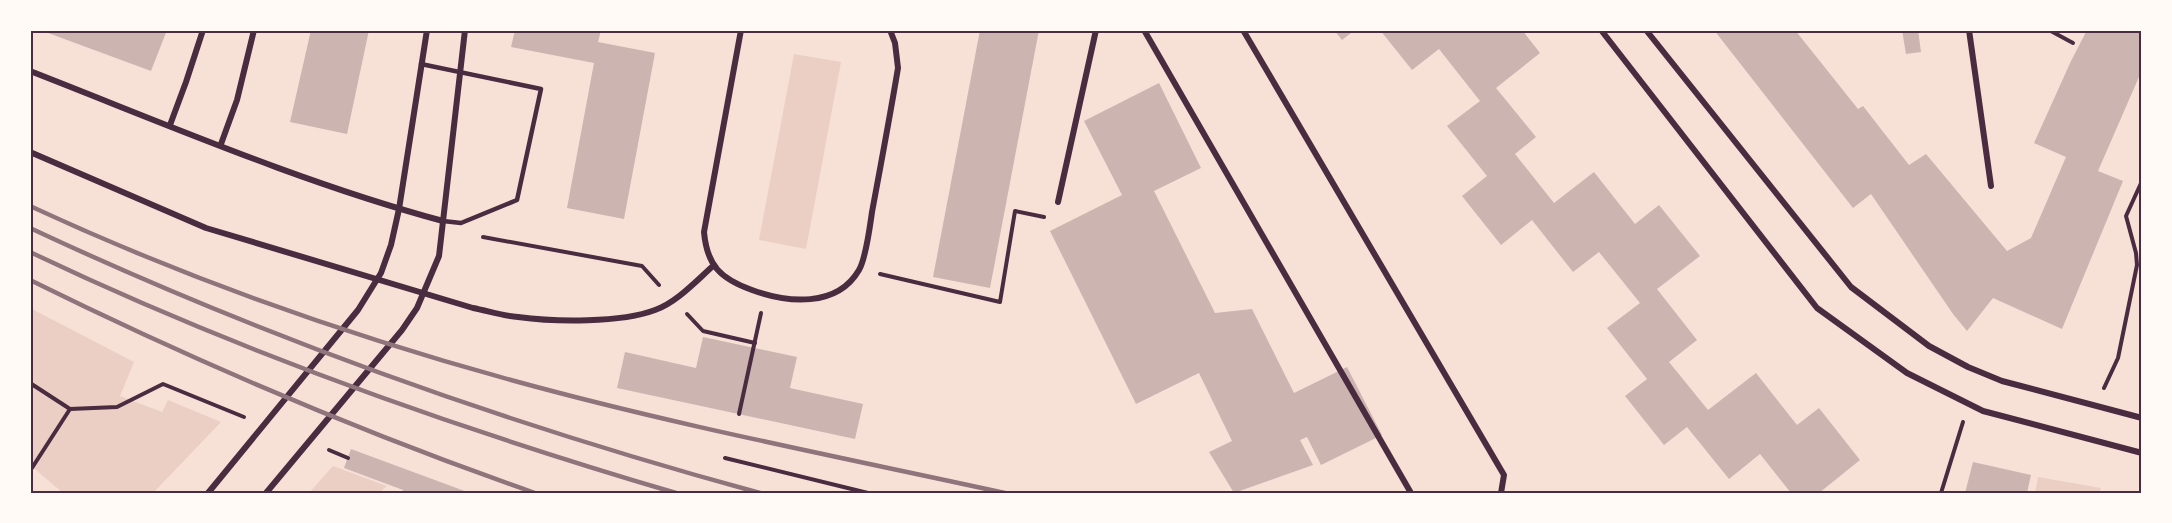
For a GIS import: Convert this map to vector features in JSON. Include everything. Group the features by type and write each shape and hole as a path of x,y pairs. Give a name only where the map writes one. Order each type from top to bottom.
{"street":[{"path":"170,125 203,30"},
{"path":"221,144 237,100 254,30"},
{"path":"208,493 358,310 381,273 391,245 399,209 427,30"},
{"path":"266,493 402,330 417,308 439,256 465,30"},
{"path":"741,30 704,232 706,249 713,266 732,283 765,295 803,301 834,292 849,282 860,269 870,226 898,68 896,43 890,30"},
{"path":"1058,202 1096,30"},
{"path":"1144,30 1411,493"},
{"path":"1243,30 1504,475 1501,493"},
{"path":"1601,30 1817,308 1906,372 1969,405 1994,414 2142,453"},
{"path":"1646,30 1851,287 1929,346 1968,367 2002,381 2142,418"},
{"path":"1970,30 1991,186"},
{"path":"30,71 399,209 444,221"},
{"path":"30,152 207,228 473,308 517,317 570,320 620,318 656,310 673,301 713,266"}],"lane":[{"path":"422,64 541,89 517,200 461,223 444,221"}],"path":[{"path":"2049,30 2073,43"},
{"path":"2096,406 2118,358 2135,277 2136,254 2126,216 2142,181"},
{"path":"860,269 1000,302 1015,211 1045,217 1058,202"},
{"path":"479,215 483,237 611,260"},
{"path":"738,414 765,295"},
{"path":"30,384 70,409 117,407 163,384 222,408"},
{"path":"1941,493 1969,405"},
{"path":"30,471 70,409"},
{"path":"326,449 348,458"},
{"path":"725,458 868,493"}],"shaded area":[{"path":"794,54 841,62 806,249 759,240"},
{"path":"30,308 134,362 120,396 162,412 168,400 221,422 151,493 63,493 30,465"},
{"path":"333,466 387,486 379,493 309,493"},
{"path":"2038,477 2101,488 2100,493 2035,493"}],"building":[{"path":"40,30 167,30 151,71"},
{"path":"311,30 369,30 347,134 290,122"},
{"path":"515,30 601,30 598,42 655,53 624,219 567,208 594,63 511,47"},
{"path":"980,30 1039,30 990,288 933,277"},
{"path":"1334,30 1355,30 1342,40"},
{"path":"1380,30 1522,30 1540,53 1496,88 1536,137 1515,154 1554,203 1594,172 1635,224 1659,205 1700,256 1657,289 1697,340 1669,362 1708,410 1756,373 1797,425 1819,408 1860,460 1819,493 1791,493 1760,454 1729,479 1687,427 1664,445 1625,396 1647,379 1607,328 1640,303 1599,252 1573,272 1532,220 1501,245 1462,196 1487,176 1447,126 1480,101 1439,49 1412,70"},
{"path":"1714,30 1795,30 1858,109 1863,106 1909,165 1926,154 2007,251 2031,238 2066,157 2034,143 2087,30 2142,30 2142,70 2098,171 2123,181 2062,329 1993,298 1967,331 1871,194 1853,208"},
{"path":"1902,30 1918,30 1921,52 1906,54"},
{"path":"1159,83 1201,168 1154,191 1215,313 1252,309 1294,393 1347,367 1382,435 1321,465 1307,437 1300,440 1313,465 1234,493 1209,452 1232,441 1199,373 1136,404 1050,231 1122,195 1084,121"},
{"path":"703,337 797,357 790,388 863,404 855,439 617,388 625,352 696,368"},
{"path":"351,449 470,493 402,493 403,490 344,468"},
{"path":"1973,462 2031,475 2027,493 1965,493"}],"railway":[{"path":"30,206 207,281 328,324 450,363 634,412 1005,493"},
{"path":"30,228 208,306 389,376 574,438 760,493"},
{"path":"30,252 108,288 267,355 511,442 676,493"},
{"path":"30,280 154,339 343,421 535,493"}]}
